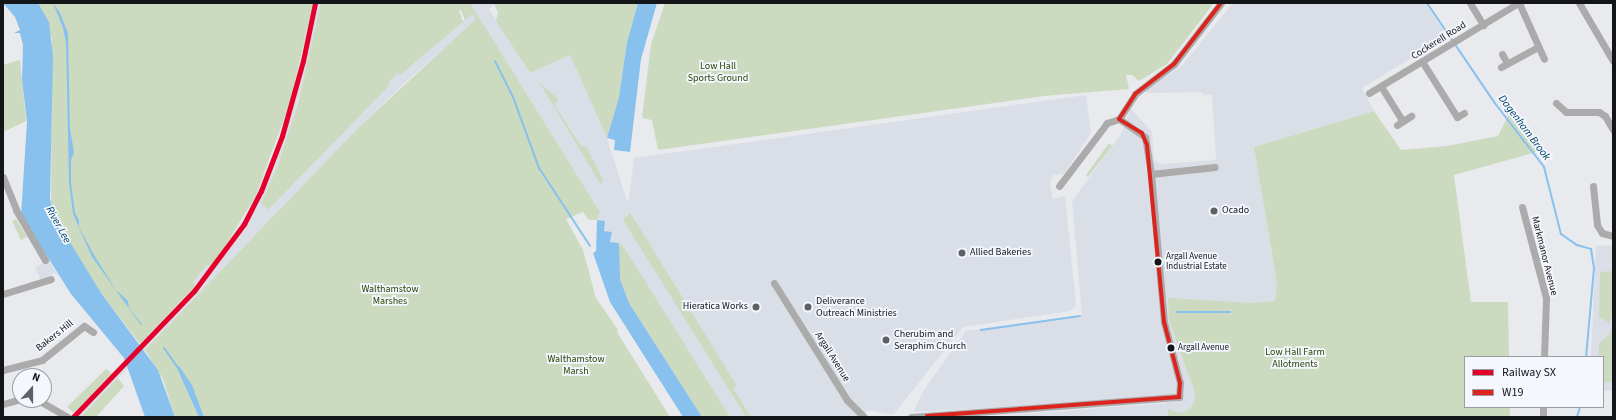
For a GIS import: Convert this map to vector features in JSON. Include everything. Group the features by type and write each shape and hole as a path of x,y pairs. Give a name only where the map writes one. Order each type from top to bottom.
{"street":[{"path":"1059,186 1104,126 1119,119 1134,94 1174,64 1221,3"},
{"path":"1470,3 1483,25"},
{"path":"1518,3 1544,59"},
{"name":"Cockerell Road","path":"1369,93 1382,88 1518,3"},
{"path":"1579,3 1613,61"},
{"path":"1502,54 1504,65 1538,47"},
{"path":"1423,62 1457,117 1464,113"},
{"path":"1382,88 1400,123 1411,116"},
{"path":"1556,103 1566,112 1599,112 1613,130"},
{"path":"911,417 956,416 1179,397 1180,383 1164,322 1151,174 1145,137 1119,119"},
{"path":"1151,174 1215,167"},
{"path":"3,177 16,210 45,260"},
{"path":"1593,186 1597,225 1602,232 1613,236"},
{"name":"Markmanor Avenue","path":"1522,207 1546,298 1544,356"},
{"path":"3,294 51,279"},
{"name":"Argall Avenue","path":"774,283 847,400 864,417"},
{"name":"Bakers Hill","path":"3,370 42,360 84,326 93,332"},
{"path":"52,408 68,417"}],"shaded area":[{"path":"313,3 321,3 314,40 286,144 261,204 268,210 391,84 389,82 398,73 400,75 474,11 470,3 496,3 489,9 530,73 570,55 607,138 627,201 629,200 634,158 1086,95 1091,133 1064,174 1053,175 1050,184 1053,199 1065,196 1076,305 1070,311 963,327 893,415 868,410 860,417 751,417 733,388 736,385 630,212 624,220 746,417 730,417 620,243 610,242 612,232 604,231 605,221 597,220 600,212 479,18 408,80 357,129 81,417 70,417 196,285 193,282 208,264 211,267 245,217 274,152 296,80"},
{"path":"1233,3 1426,3 1447,36 1362,88 1374,111 1254,147 1277,284 1275,302 1252,303 1169,321 1195,393 1194,403 1189,409 1181,413 1167,410 1168,417 985,417 1166,403 1166,398 913,412 924,390 966,331 1082,315 1072,201 1121,134 1131,109 1152,132 1154,160 1159,164 1216,160 1212,95 1203,95 1202,92 1149,93 1144,90 1182,66"},
{"path":"1613,245 1613,391 1604,391 1604,356 1591,356 1596,246"},
{"path":"48,260 59,277 54,273 41,280 35,268"}],"green space":[{"path":"38,3 313,3 290,103 255,197 211,267 207,265 193,282 196,285 140,344 101,293 61,231 51,208 52,39"},
{"name":"Walthamstow Marshes","path":"321,3 470,3 600,212 597,220 589,220 583,212 566,219 583,250 596,298 618,330 617,332 670,417 175,417 163,379 145,350 357,129 476,19 472,14 465,20 461,10 459,11 463,22 400,75 398,73 389,82 391,84 268,210 261,204 279,162 298,103"},
{"path":"638,3 627,42 619,97 607,138 570,55 530,73 496,21 498,12 494,4"},
{"name":"Low Hall Sports Ground","path":"665,3 1214,3 1167,64 1139,81 1132,75 1126,75 1129,89 1044,96 658,150 652,120 642,118 651,44"},
{"path":"20,60 26,121 3,132 3,65"},
{"path":"539,82 558,99 555,106 581,146 587,147 603,180 601,185"},
{"name":"Low Hall Farm Allotments","path":"1374,111 1401,150 1447,146 1498,136 1509,114 1540,151 1454,175 1471,302 1508,302 1509,356 1464,356 1464,408 1510,408 1510,417 1168,417 1167,409 1181,413 1189,409 1194,403 1195,393 1169,321 1168,298 1252,303 1275,301 1277,284 1254,147"},
{"path":"1109,143 1112,146 1088,177 1086,175"},
{"path":"630,212 737,386 733,388 751,417 746,417 623,220"},
{"path":"16,219 27,237 21,240 12,221"},
{"path":"620,242 730,417 702,417 629,303 620,279 617,253"},
{"path":"1613,271 1613,312 1609,325 1607,321 1599,318 1600,272"},
{"path":"1613,326 1613,382 1604,382 1604,356 1599,356 1599,343 1609,335"},
{"path":"106,369 112,373 74,413 67,407"},
{"path":"118,378 124,386 96,417 81,417"}],"water":[{"name":"River Lee","path":"3,3 38,3 49,22 53,56 50,199 54,216 101,293 158,370 175,417 145,417 124,358 71,294 21,215 27,122 22,80 23,45 20,33 14,33 20,30 15,17"},
{"path":"53,3 60,13 68,33 70,129 74,152 71,160 71,183 75,213 79,220 79,227 94,255 116,290 128,301 129,308 142,324 141,325 92,257 73,214 69,183 66,43 63,28"},
{"path":"638,3 657,3 641,59 630,152 614,150 615,140 607,138 619,97 627,42"},
{"path":"597,220 605,221 604,231 612,232 610,242 619,243 620,279 629,303 702,417 683,417 610,302 593,253 596,251"},
{"path":"179,366 192,385 204,417 199,417 177,368"}],"waterway":[{"name":"Dagenham Brook","path":"1427,3 1494,102 1544,167 1561,234 1577,245 1591,249 1594,268 1586,356"},
{"path":"495,61 513,97 539,168 590,246"},
{"path":"1177,312 1230,312"},
{"path":"981,330 1080,316"},
{"path":"164,348 178,368"},
{"name":"Dagenham Brook","path":"1577,417 1580,408"}],"rail line":[{"name":"SX","path":"73,417 194,291 244,224 261,191 282,136 303,61 315,3"}],"transit line":[{"name":"W19","path":"1119,119 1135,94 1174,64 1221,3"},
{"name":"W19","path":"927,416 1179,397 1180,383 1164,322 1147,145 1142,133 1119,119"}],"place":[{"name":"Ocado","path":"1214,211"},
{"name":"Allied Bakeries","path":"962,253"},
{"name":"Argall Avenue Industrial Estate","path":"1158,262"},
{"name":"Hieratica Works","path":"756,307"},
{"name":"Deliverance Outreach Ministries","path":"808,307"},
{"name":"Cherubim and Seraphim Church","path":"886,340"},
{"name":"Argall Avenue","path":"1171,348"}],"park label":[{"name":"Walthamstow Marsh","path":"576,364"}]}
